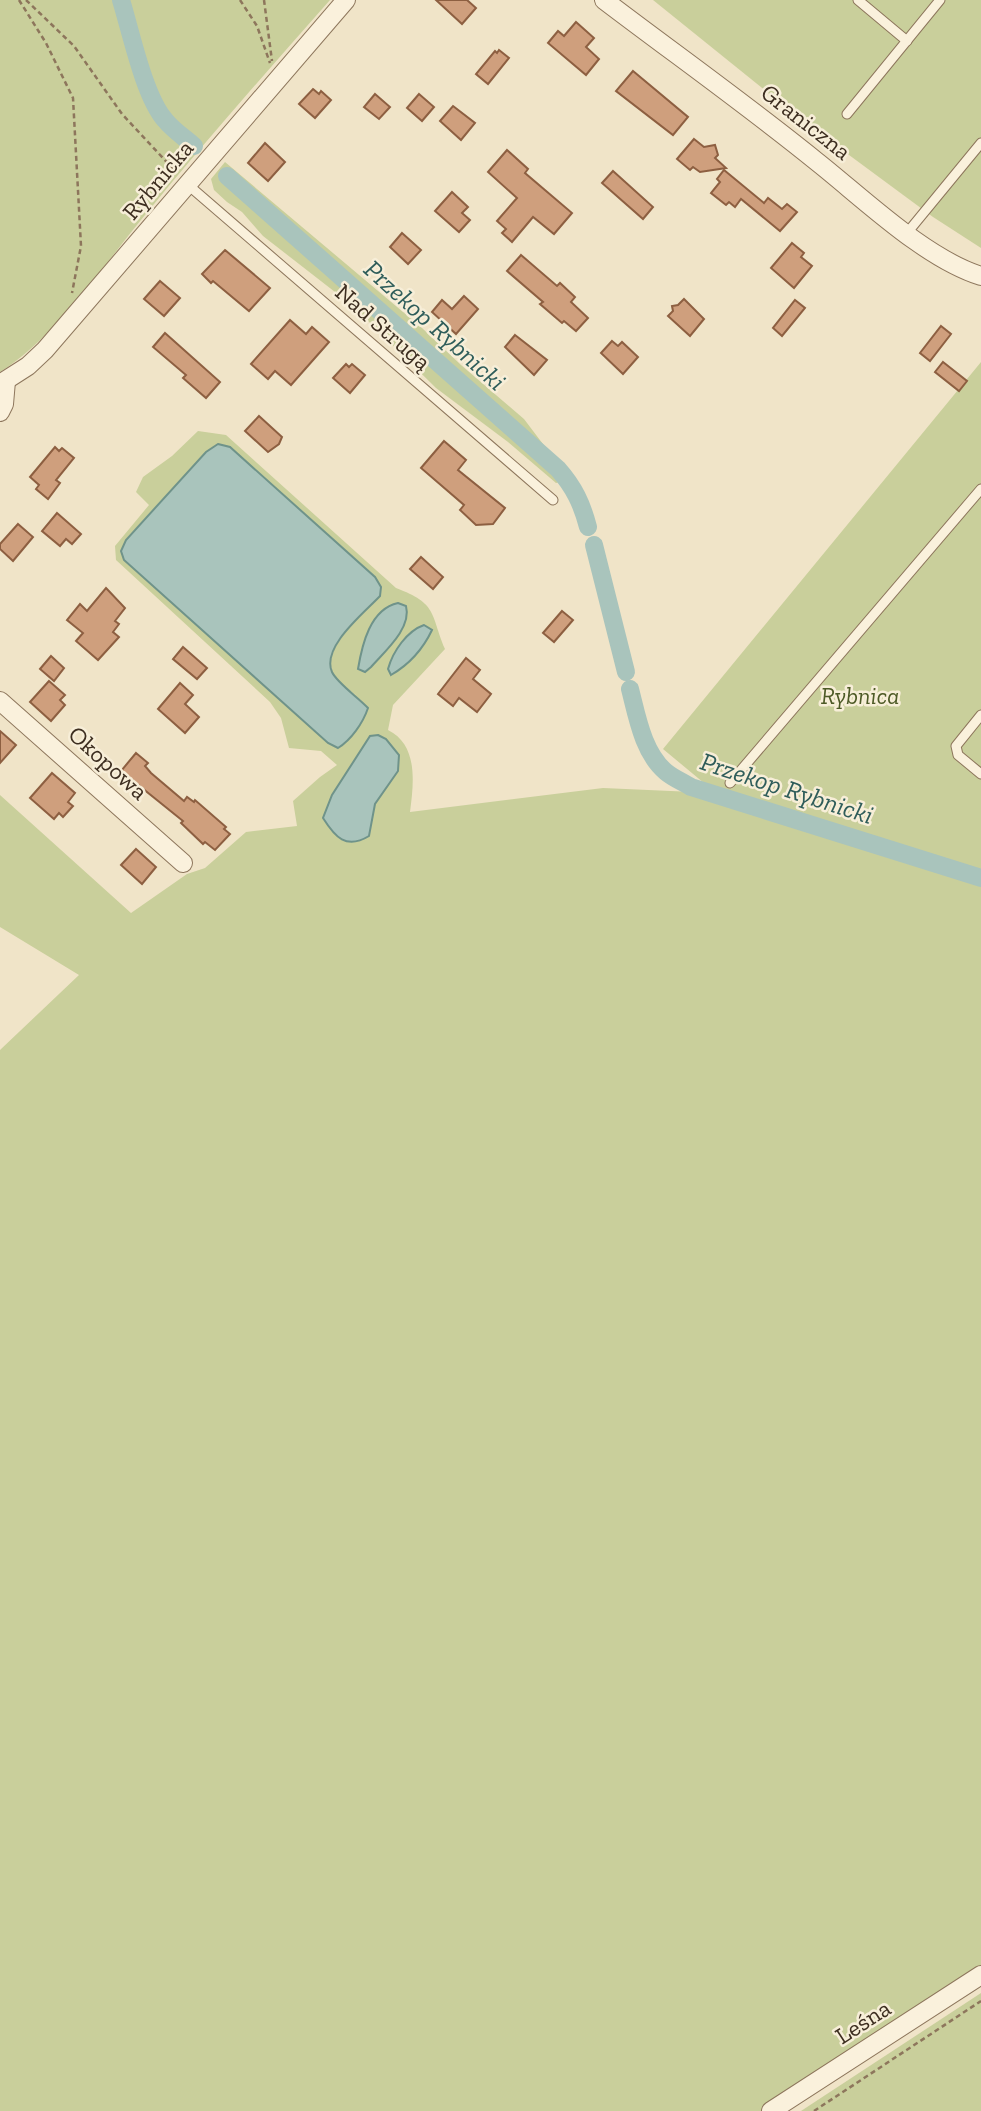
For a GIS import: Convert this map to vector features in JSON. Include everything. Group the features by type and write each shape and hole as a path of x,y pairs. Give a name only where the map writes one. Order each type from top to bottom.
{"street":[{"name":"Rybnicka","path":"3,383 45,350 346,0"},
{"name":"Graniczna","path":"604,0 813,158 907,233 950,263 981,276"},
{"path":"0,412 4,404 3,383"},
{"name":"Okopowa","path":"0,701 183,863"},
{"name":"Leśna","path":"771,2111 981,1975"}],"lane":[{"path":"858,0 907,41"},
{"path":"847,114 940,0"},
{"path":"907,233 981,143"},
{"name":"Nad Strugą","path":"187,184 553,500"},
{"path":"730,782 981,489"},
{"path":"981,715 956,746 958,755 981,774"}],"path":[{"path":"19,0 46,43 73,98 82,246 71,300"},
{"path":"26,0 74,46 122,114 187,184"},
{"path":"240,0 257,26 276,82"},
{"path":"264,0 276,82"},
{"path":"814,2111 981,2001"}],"green space":[{"path":"0,0 330,0 190,161 59,321 20,358 0,372"},
{"path":"653,0 981,0 981,248 933,217 803,121"},
{"path":"225,162 422,328 524,419 566,469 563,481 556,483 508,442 436,388 353,306 263,236 242,212 214,190 211,179"},
{"name":"Rybnica","path":"981,362 981,1970 767,2111 0,2111 0,1050 79,975 0,927 0,795 131,913 187,874 205,868 246,832 297,826 293,801 337,765 321,751 289,748 281,718 270,702 116,560 115,546 149,505 136,492 143,477 172,456 198,431 226,435 396,588 419,599 431,611 445,649 393,705 388,730 405,745 412,765 410,812 603,788 716,793 663,749","holes":["218,444 230,447 375,576 380,596 338,642 331,663 337,680 357,696 126,539 206,452"]},
{"path":"981,1993 981,2111 801,2111"}],"water":[{"path":"218,444 230,447 375,577 381,587 380,596 338,641 330,662 332,672 343,686 368,708 356,731 338,748 328,743 124,560 121,551 126,540 206,452"},
{"path":"398,603 406,606 407,614 401,631 371,667 365,672 358,669 365,639 374,620 380,612"},
{"path":"424,625 432,630 424,644 410,661 391,675 388,669 393,655 406,637"},
{"path":"378,735 386,739 399,755 398,771 375,804 369,836 354,842 348,841 337,836 323,818 332,795 370,736"}],"building":[{"path":"436,0 467,0 476,8 462,24"},
{"path":"576,22 594,38 586,47 599,59 586,75 548,43 558,31 564,36"},
{"path":"499,50 509,58 488,84 476,74 495,51 497,53"},
{"path":"633,71 688,117 673,135 616,91"},
{"path":"313,89 319,94 321,91 331,100 315,118 299,104"},
{"path":"375,94 390,107 379,119 364,107"},
{"path":"419,94 434,107 422,121 407,108"},
{"path":"453,106 475,123 461,140 440,121"},
{"path":"694,139 704,147 715,145 718,155 715,158 726,168 700,172 693,167 690,170 677,159"},
{"path":"265,143 285,162 268,181 248,163"},
{"path":"507,150 528,169 525,173 572,213 554,234 533,217 512,242 502,233 506,229 497,221 517,198 488,172"},
{"path":"724,170 764,203 768,198 782,209 787,204 797,212 780,231 741,199 735,207 729,202 726,205 711,193 720,182 717,179"},
{"path":"613,171 653,207 643,219 602,183"},
{"path":"452,192 468,207 462,213 470,220 459,232 435,211"},
{"path":"402,233 421,250 408,264 390,247"},
{"path":"792,243 804,253 801,257 812,266 794,288 771,268"},
{"path":"225,250 270,288 249,311 202,274"},
{"path":"521,255 557,286 560,283 575,297 571,302 588,318 576,331 540,304 543,302 507,271"},
{"path":"160,281 180,298 164,316 144,299"},
{"path":"464,296 478,309 456,334 432,312 442,300 452,309"},
{"path":"684,299 704,319 690,336 668,316 673,311 672,306 678,305"},
{"path":"795,300 805,308 782,336 773,328"},
{"path":"290,320 306,334 312,327 329,342 291,385 275,371 268,379 251,364"},
{"path":"941,326 951,334 930,361 920,353"},
{"path":"165,333 220,382 206,398 183,378 186,375 153,347"},
{"path":"515,335 547,360 534,375 505,347"},
{"path":"612,341 618,346 622,342 638,357 623,374 601,353"},
{"path":"943,362 967,381 959,391 935,372"},
{"path":"346,364 349,367 352,364 365,375 350,393 333,378"},
{"path":"259,416 282,437 279,444 268,452 245,431"},
{"path":"444,441 466,460 458,470 505,508 493,524 476,525 460,510 464,505 421,468"},
{"path":"55,447 59,451 62,448 74,458 56,480 60,483 48,499 36,489 39,485 30,477"},
{"path":"57,513 81,534 72,544 66,539 60,546 42,531"},
{"path":"18,524 33,537 13,561 0,549 0,544"},
{"path":"421,557 443,577 433,589 410,569"},
{"path":"106,588 125,608 115,621 119,624 113,632 119,637 98,660 76,641 83,633 67,620 80,604 87,611"},
{"path":"562,611 573,620 554,642 543,633"},
{"path":"183,647 207,668 197,679 173,659"},
{"path":"51,656 64,668 54,681 40,669"},
{"path":"466,658 480,670 473,679 491,694 477,712 459,698 453,706 438,694"},
{"path":"49,681 65,695 60,700 65,705 51,721 30,702"},
{"path":"180,683 193,695 185,704 199,717 185,733 158,709"},
{"path":"0,731 16,745 0,763"},
{"path":"136,753 148,763 145,766 151,773 184,801 187,797 194,802 195,800 226,827 224,829 230,834 215,850 205,842 203,844 181,823 183,821 121,771"},
{"path":"52,773 75,793 68,802 73,806 63,817 59,813 54,819 30,798"},
{"path":"136,849 156,867 142,884 121,865"}],"waterway":[{"name":"Przekop Rybnicki","path":"121,0 144,80 157,109 165,120 194,146"},
{"name":"Przekop Rybnicki","path":"227,176 558,469 577,496 588,527"},
{"name":"Przekop Rybnicki","path":"594,545 626,672"},
{"name":"Przekop Rybnicki","path":"630,689 642,734 652,755 666,772 691,787 981,878"}]}
